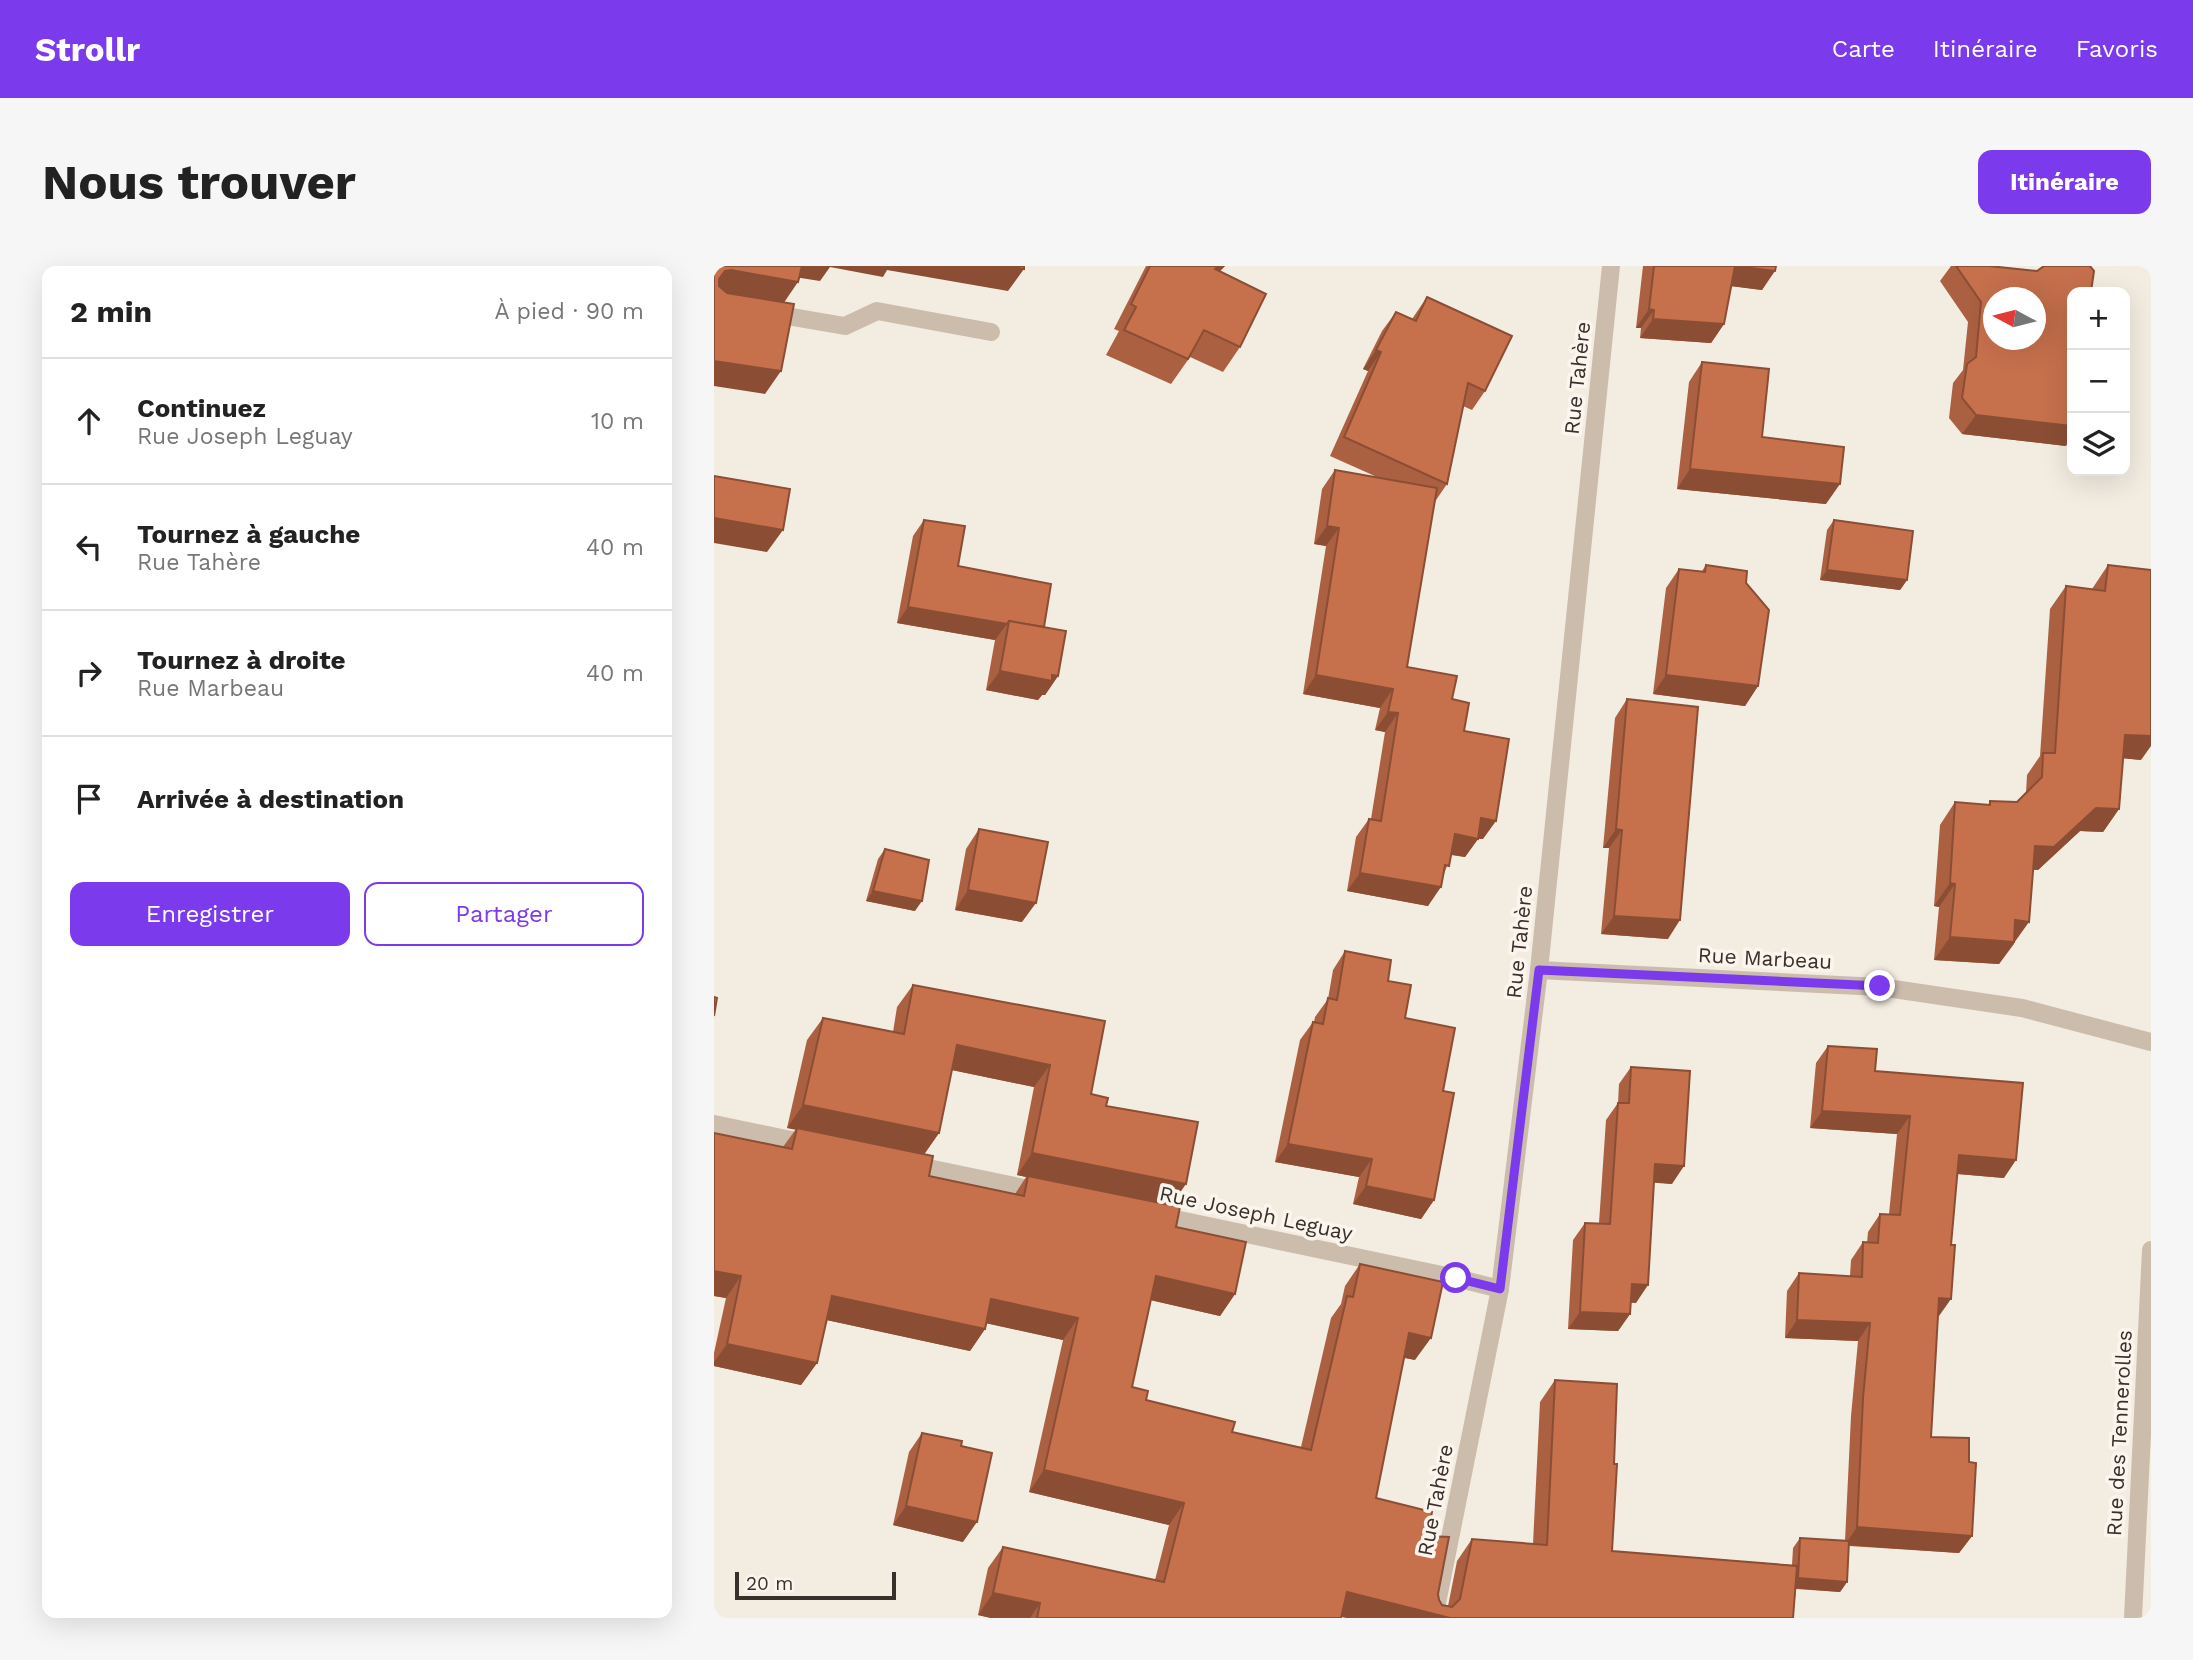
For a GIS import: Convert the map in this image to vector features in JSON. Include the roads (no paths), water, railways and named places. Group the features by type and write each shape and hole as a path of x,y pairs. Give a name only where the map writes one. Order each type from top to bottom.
{"street":[{"name":"Rue Tahère","path":"1434,1618 1500,1289 1539,970 1611,266"},
{"path":"753,311 845,326 877,311 991,332"},
{"name":"Rue Marbeau","path":"1539,970 1880,986 2022,1008 2151,1042"},
{"path":"714,1124 822,1146"},
{"path":"890,1160 1065,1196"},
{"name":"Rue Joseph Leguay","path":"1132,1210 1500,1289"},
{"name":"Rue des Tennerolles","path":"2133,1618 2151,1250"}]}
